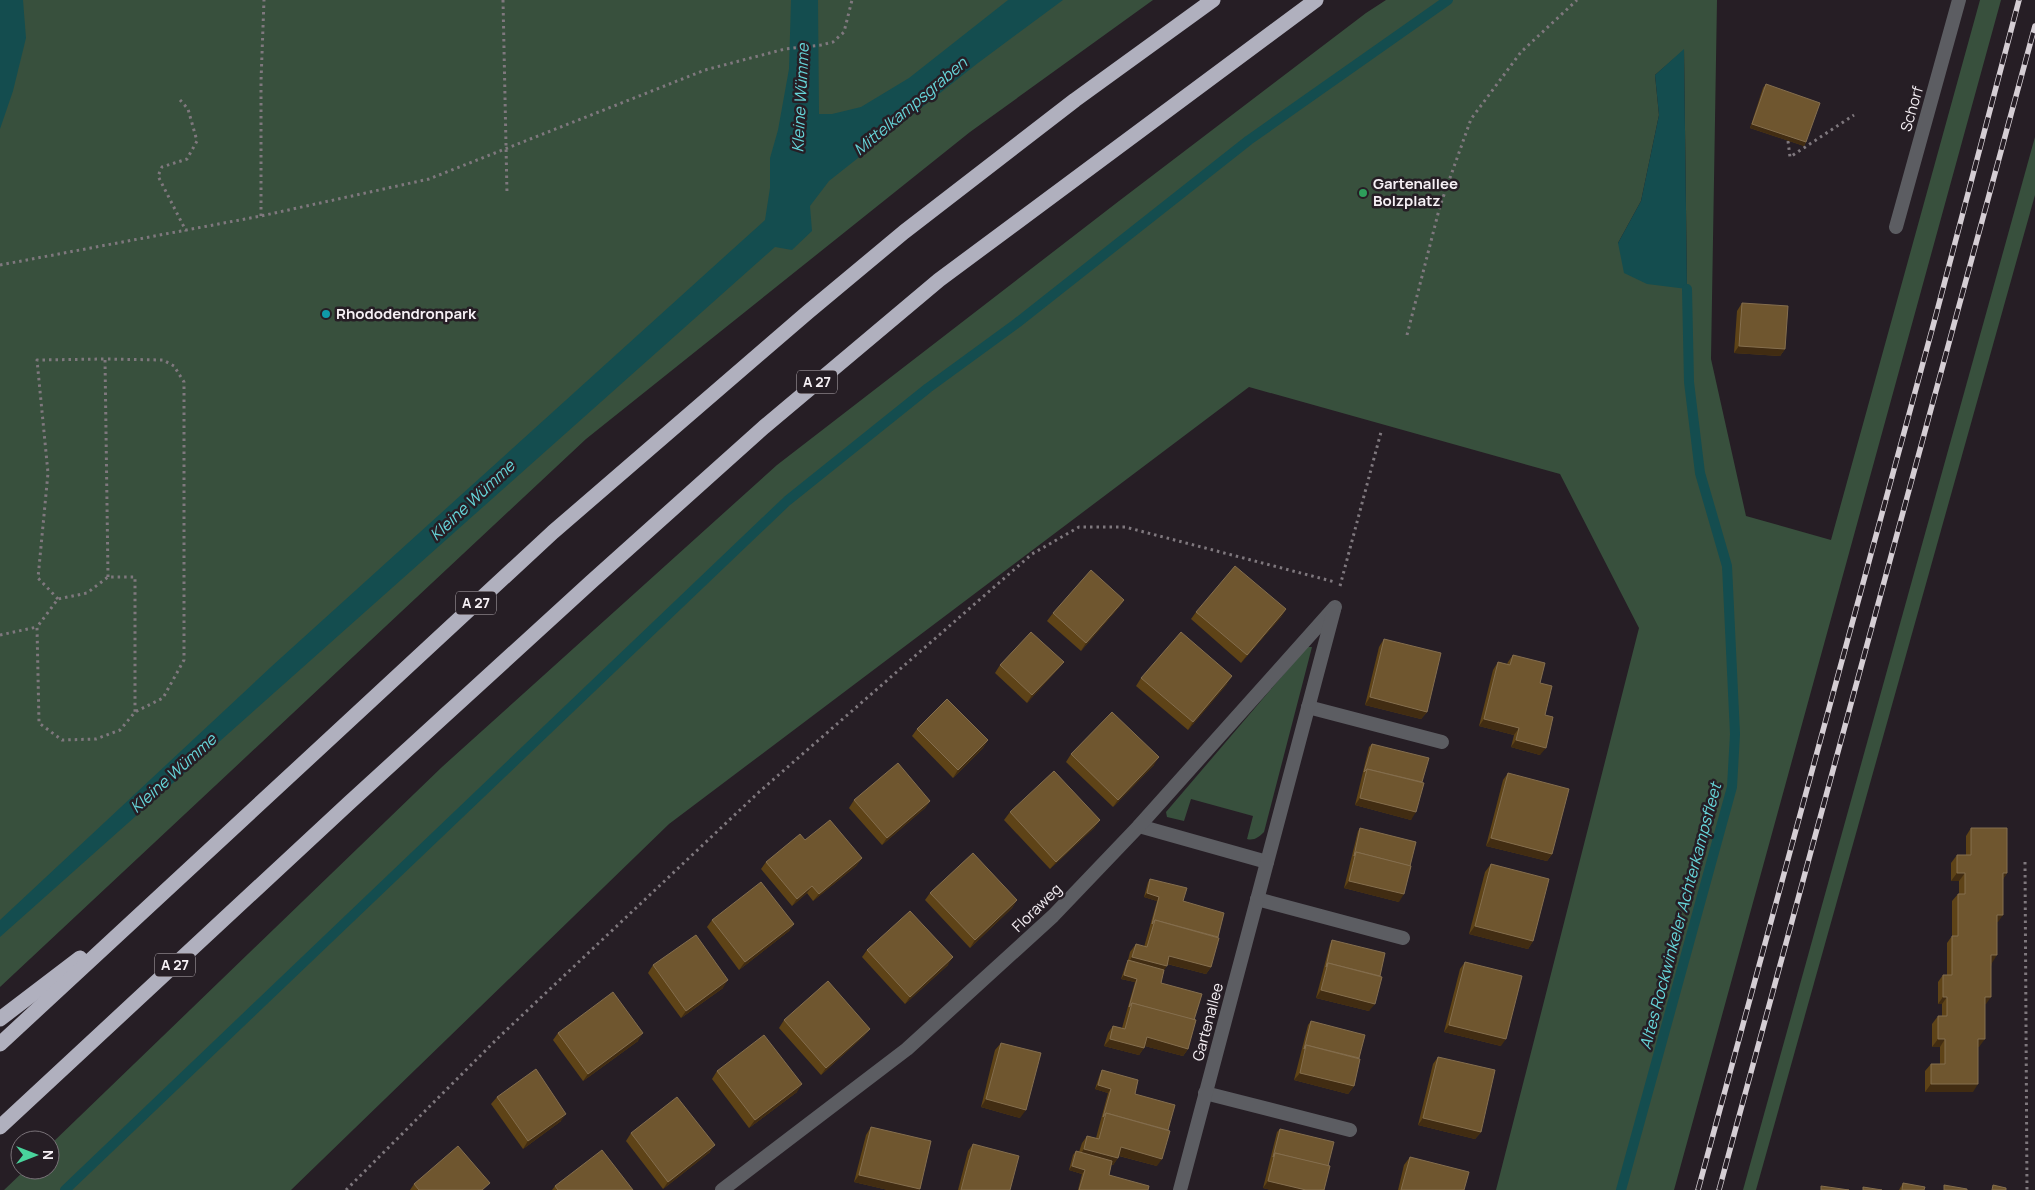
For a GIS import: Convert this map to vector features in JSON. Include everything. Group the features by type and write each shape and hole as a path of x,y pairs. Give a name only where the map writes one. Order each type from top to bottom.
{"highway":[{"name":"A 27","path":"0,1044 553,532 808,312 904,232 1013,148 1213,0"},
{"name":"A 27","path":"0,1127 349,803 764,427 939,280 1316,0"},
{"path":"0,1019 152,902"}],"street":[{"name":"Schorf","path":"1896,227 1959,0"},
{"name":"Gartenallee","path":"1180,1190 1335,607"},
{"name":"Floraweg","path":"722,1190 907,1049 1053,916 1139,826 1335,607"},
{"path":"1308,707 1442,742"},
{"path":"1139,826 1267,862"},
{"path":"1257,899 1403,938"},
{"path":"1206,1092 1350,1130"}],"path":[{"path":"261,216 261,81 264,0"},
{"path":"503,0 507,194"},
{"path":"0,265 261,216 429,179 705,70 785,49 821,46 833,42 844,32 852,0"},
{"path":"1406,335 1440,206 1471,119 1521,52 1577,0"},
{"path":"180,100 188,109 197,141 187,158 162,167 158,176 186,231"},
{"path":"1788,141 1790,157 1854,115"},
{"path":"105,359 108,577"},
{"path":"58,599 38,578 48,472 37,360 163,360 174,366 184,382 184,660 163,698 135,712 120,730 96,739 62,740 39,724 37,627 58,599 87,593 108,577 135,577 135,712"},
{"path":"346,1190 498,1038 759,792 1032,554 1078,527 1124,527 1341,583 1381,432"},
{"path":"0,635 37,627"},
{"path":"2026,862 2027,1190"}],"green space":[{"name":"Rhododendronpark","path":"0,0 1153,0 970,132 586,439 0,987"},
{"path":"1386,0 1717,0 1711,359 1746,516 1831,540 1980,0 2001,0 1674,1190 1496,1190 1639,628 1560,474 1249,387 669,824 291,1190 4,1190 14,1180 60,1180 60,1135 442,767 777,465 1366,13","holes":["1684,50 1687,289 1618,243 1641,201 1659,115 1655,75"]},
{"path":"2035,137 2035,195 1756,1190 1743,1190"},
{"path":"1307,647 1312,647 1264,832 1256,838 1247,839 1253,816 1191,799 1184,821 1167,817 1166,812"}],"water":[{"path":"0,0 23,0 26,38 13,91 0,129"},
{"path":"791,0 818,0 819,114 832,114 861,107 909,78 1008,0 1063,0 978,63 829,181 810,206 812,231 792,250 775,247 0,937 0,920 272,666 765,220 770,188 770,158 778,130 789,69"},
{"path":"1684,49 1687,289 1647,284 1624,273 1618,243 1641,201 1659,115 1655,75"}],"building":[{"path":"1766,84 1820,103 1806,142 1752,124"},
{"path":"1742,303 1788,306 1785,349 1739,346"},
{"path":"1235,566 1286,609 1247,655 1196,612"},
{"path":"1091,570 1124,600 1086,643 1053,613"},
{"path":"1031,632 1064,662 1032,695 1000,665"},
{"path":"1181,632 1232,676 1193,722 1141,678"},
{"path":"1384,639 1441,653 1427,712 1370,697"},
{"path":"1513,655 1545,663 1540,683 1552,686 1545,715 1553,717 1546,748 1516,740 1519,728 1484,719 1498,662 1510,665"},
{"path":"947,699 988,740 958,770 917,729"},
{"path":"1112,712 1159,757 1118,800 1071,754"},
{"path":"1372,744 1429,758 1422,782 1367,769 1364,772"},
{"path":"898,763 930,801 887,838 854,800"},
{"path":"1367,769 1424,783 1416,812 1360,798"},
{"path":"1054,771 1100,820 1056,862 1010,812"},
{"path":"1508,773 1569,789 1552,854 1491,838"},
{"path":"830,820 862,858 819,894 812,886 797,899 766,862 800,834 805,840"},
{"path":"1360,828 1416,842 1410,866 1356,852 1354,856"},
{"path":"1971,828 2007,828 2007,873 2003,873 2003,915 1997,915 1997,955 1991,955 1991,997 1985,997 1985,1039 1978,1039 1978,1084 1931,1084 1931,1064 1945,1064 1945,1039 1938,1039 1938,1016 1947,1016 1947,997 1943,997 1943,975 1952,975 1952,936 1958,936 1958,894 1965,894 1965,873 1957,873 1957,855 1971,855"},
{"path":"1356,852 1411,866 1404,894 1349,881"},
{"path":"973,853 1017,900 975,940 930,893"},
{"path":"1491,864 1549,879 1533,941 1475,926"},
{"path":"1150,879 1187,888 1183,901 1224,913 1218,937 1155,920 1152,924 1159,897 1147,893"},
{"path":"761,882 794,924 745,962 712,920"},
{"path":"910,911 953,957 910,997 867,950"},
{"path":"1155,920 1219,938 1211,967 1169,956 1167,966 1132,957 1136,944 1147,947"},
{"path":"696,935 728,980 686,1011 653,965"},
{"path":"1332,940 1385,953 1380,976 1328,963 1326,967"},
{"path":"1128,960 1164,970 1161,983 1202,994 1194,1020 1132,1003 1129,1007 1137,979 1124,975"},
{"path":"1465,962 1522,976 1506,1039 1449,1025"},
{"path":"1328,963 1382,977 1375,1004 1321,990"},
{"path":"828,981 870,1029 826,1068 784,1020"},
{"path":"613,992 643,1033 588,1074 558,1033"},
{"path":"1132,1003 1196,1020 1188,1049 1147,1037 1144,1048 1110,1039 1113,1026 1125,1029"},
{"path":"1311,1021 1365,1035 1359,1058 1306,1045 1304,1049"},
{"path":"764,1035 802,1084 755,1120 717,1071"},
{"path":"1001,1043 1041,1053 1026,1110 986,1099"},
{"path":"1306,1045 1360,1059 1354,1086 1300,1073"},
{"path":"1438,1057 1495,1070 1481,1132 1423,1118"},
{"path":"536,1069 566,1114 528,1141 497,1097"},
{"path":"1102,1070 1138,1080 1135,1094 1175,1105 1168,1130 1106,1113 1103,1117 1111,1089 1098,1085"},
{"path":"677,1097 715,1145 668,1182 631,1133"},
{"path":"1106,1113 1170,1131 1162,1159 1121,1147 1118,1158 1084,1149 1087,1136 1099,1139"},
{"path":"871,1127 931,1141 920,1189 859,1175"},
{"path":"1280,1129 1334,1142 1328,1166 1275,1153 1273,1157"},
{"path":"973,1144 1019,1156 1010,1190 961,1190"},
{"path":"458,1146 490,1183 482,1190 419,1190 414,1184"},
{"path":"602,1150 633,1190 558,1190 555,1186"},
{"path":"1076,1151 1112,1161 1109,1175 1149,1186 1148,1190 1079,1190 1085,1170 1072,1166"},
{"path":"1275,1153 1330,1166 1324,1190 1306,1190 1268,1181"},
{"path":"1410,1157 1469,1172 1464,1190 1401,1190"},
{"path":"1903,1183 1925,1187 1924,1190 1902,1190"},
{"path":"1944,1185 1967,1189 1967,1190 1944,1190"},
{"path":"1993,1185 2006,1188 2006,1190 1992,1190"},
{"path":"1821,1186 1849,1190 1821,1190"},
{"path":"1863,1187 1882,1190 1863,1190"}],"waterway":[{"path":"65,1190 787,501 928,388 1017,323 1249,140 1448,0"},
{"name":"Altes Rockwinkeler Achterkampsfleet","path":"1621,1190 1732,787 1735,734 1727,566 1700,473 1689,382 1687,289"}],"railway":[{"path":"1698,1190 1936,315 2019,0"},
{"path":"1719,1190 2035,26"}],"place":[{"name":"Gartenallee Bolzplatz","path":"1363,193"},
{"name":"Rhododendronpark","path":"326,314"}],"water label":[{"name":"Kleine Wümme","path":"800,98"},
{"name":"Mittelkampsgraben","path":"910,106"},
{"name":"Kleine Wümme","path":"472,500"},
{"name":"Kleine Wümme","path":"173,773"}]}
